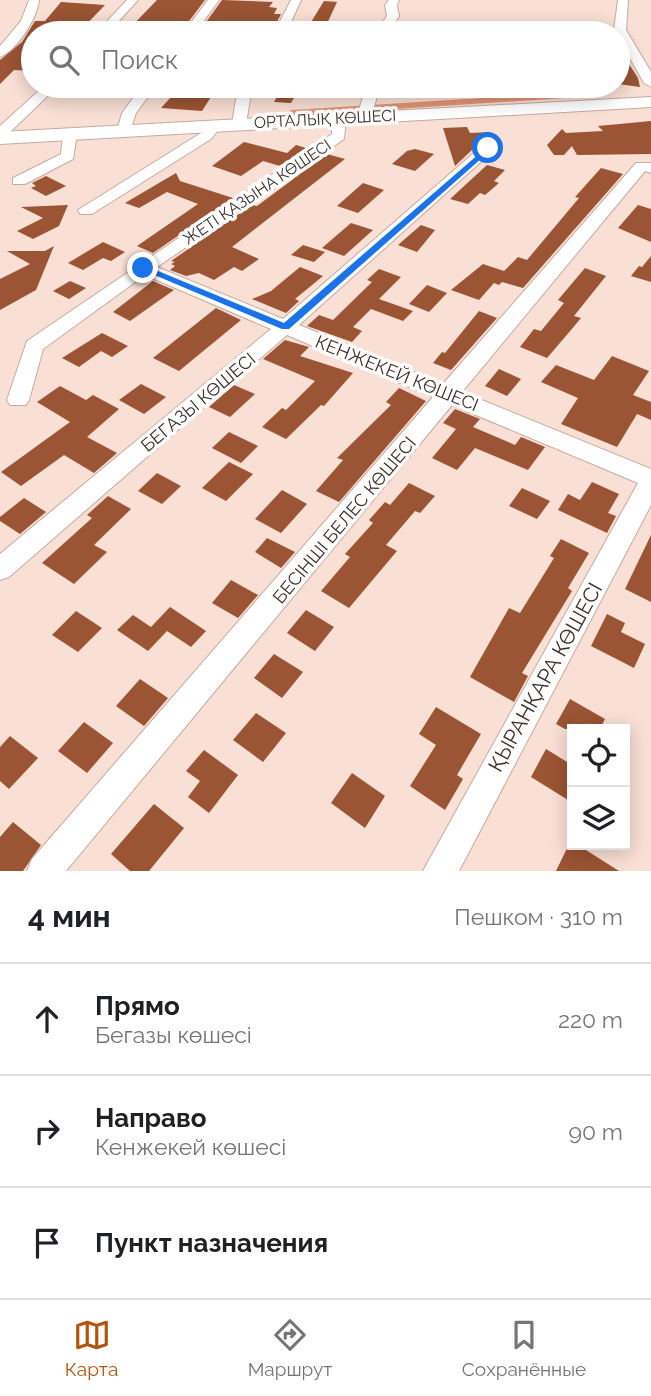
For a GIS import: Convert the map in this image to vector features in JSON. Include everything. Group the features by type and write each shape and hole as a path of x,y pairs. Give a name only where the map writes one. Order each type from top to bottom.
{"main road":[{"name":"ОРТАЛЫҚ КӨШЕСІ","path":"0,136 651,102"}],"street":[{"path":"25,21 34,8 34,0"},
{"path":"114,21 133,0"},
{"path":"198,21 214,0"},
{"path":"285,21 296,0"},
{"path":"390,21 393,16 391,5 394,0"},
{"path":"621,21 623,0"},
{"path":"0,53 21,26"},
{"path":"630,47 651,83"},
{"path":"0,136 39,98"},
{"path":"124,131 129,113 140,98"},
{"path":"239,124 244,98"},
{"path":"364,117 370,98"},
{"name":"ЖЕТІ ҚАЗЫНА КӨШЕСІ","path":"18,400 34,346 143,268 339,136 340,118"},
{"path":"86,210 206,136 215,125"},
{"path":"19,181 68,156 71,134"},
{"name":"БЕГАЗЫ КӨШЕСІ","path":"0,569 285,327 488,148"},
{"name":"БЕСІНШІ БЕЛЕС КӨШЕСІ","path":"44,871 646,167"},
{"name":"КЕНЖЕКЕЙ КӨШЕСІ","path":"143,268 651,481"},
{"name":"ҚЫРАНҚАРА КӨШЕСІ","path":"440,871 651,481"}],"building":[{"path":"157,0 205,0 189,21 137,21"},
{"path":"222,0 273,2 269,7 277,8 274,14 281,14 278,21 207,21"},
{"path":"324,1 337,2 328,21 312,21"},
{"path":"61,2 105,5 90,21 45,21"},
{"path":"21,43 21,70 14,70 0,84 0,60"},
{"path":"630,66 638,78 640,87 630,86"},
{"path":"170,98 210,98 202,111 161,108"},
{"path":"276,98 294,98 291,103 274,102"},
{"path":"651,121 651,154 577,155 572,146 564,155 554,155 547,145 562,129 566,133 603,131 598,126"},
{"path":"467,127 470,133 491,132 455,166 443,128"},
{"path":"244,142 287,153 296,145 306,148 280,166 263,161 241,176 212,166"},
{"path":"415,149 434,154 415,171 392,164 407,151"},
{"path":"327,154 345,159 232,247 259,259 242,271 234,267 214,280 199,273 186,276 170,270 175,266 171,264 175,262 171,261 252,205 257,206"},
{"path":"487,165 505,170 494,181 499,183 485,195 480,193 468,204 450,199"},
{"path":"601,168 623,174 523,288 502,282 499,285 494,283 479,300 451,290 483,264 504,271 518,257 527,260"},
{"path":"176,173 180,181 233,198 153,253 137,246 198,204 167,192 139,208 125,203"},
{"path":"46,176 66,186 46,196 31,188 36,186 32,183"},
{"path":"363,183 384,190 358,213 337,206"},
{"path":"68,205 59,226 33,239 17,231 43,218 21,207"},
{"path":"638,205 651,209 651,242 618,228"},
{"path":"351,223 373,230 344,256 322,248"},
{"path":"421,225 435,230 417,252 398,245"},
{"path":"103,242 125,252 111,261 103,258 83,270 68,263"},
{"path":"303,245 325,252 314,262 291,255"},
{"path":"54,246 36,290 0,310 0,279 30,264 7,251 45,251"},
{"path":"651,256 651,282 631,276 639,266 642,267"},
{"path":"300,267 323,276 295,299 299,301 286,313 252,299 271,291"},
{"path":"585,268 606,276 574,316 581,318 547,358 520,347 534,329 541,331 564,303 558,300"},
{"path":"379,269 401,277 379,299 413,311 403,321 371,309 353,327 362,331 352,342 307,326 319,315 333,320 372,282 367,280"},
{"path":"70,281 86,288 69,299 53,291"},
{"path":"153,281 174,290 130,321 113,312"},
{"path":"427,285 447,293 429,312 409,304"},
{"path":"216,308 241,320 179,371 153,358"},
{"path":"479,311 497,318 451,370 433,363 442,352 445,353"},
{"path":"102,333 128,346 112,357 101,351 79,367 62,358"},
{"path":"285,340 309,347 300,356 353,373 324,406 321,405 286,439 262,427 282,408 286,410 315,381 263,359"},
{"path":"612,356 649,371 633,395 651,402 651,420 637,414 617,447 561,424 578,398 541,382 556,365 594,380"},
{"path":"499,369 521,379 507,396 485,386"},
{"path":"141,384 166,397 144,414 119,400"},
{"path":"234,385 255,394 230,417 209,407"},
{"path":"60,386 86,400 93,395 119,409 87,437 117,453 94,473 64,455 21,486 1,472 70,422 37,402"},
{"path":"399,388 426,401 339,502 316,491 343,460 337,458 391,405 386,402"},
{"path":"455,409 480,419 473,427 515,445 521,437 545,447 528,470 475,448 457,470 432,458 456,429 443,423"},
{"path":"229,432 258,446 241,463 212,448"},
{"path":"229,462 253,474 226,501 202,488"},
{"path":"157,473 181,486 162,504 138,491"},
{"path":"592,482 619,494 608,513 616,516 607,533 558,510 568,494 580,500"},
{"path":"409,483 435,496 420,513 415,511 386,545 397,551 349,608 321,591 350,557 345,554 373,523 369,520 385,502 390,505"},
{"path":"522,488 550,501 537,519 509,506"},
{"path":"282,490 307,504 281,533 255,519"},
{"path":"108,496 131,509 94,545 107,552 74,584 42,563 92,518 87,515"},
{"path":"24,498 46,512 20,534 0,521 0,517"},
{"path":"651,535 651,602 625,589"},
{"path":"267,538 295,552 281,568 255,552"},
{"path":"561,539 589,553 568,588 572,591 522,673 528,676 514,702 470,677 509,608 520,613 554,558 550,556"},
{"path":"231,580 258,595 238,618 212,603"},
{"path":"170,607 206,631 191,647 167,631 148,651 117,630 133,615 151,627"},
{"path":"306,610 334,627 315,651 287,633"},
{"path":"76,611 102,628 78,652 52,635"},
{"path":"607,614 625,623 621,632 645,644 634,668 591,646"},
{"path":"274,654 303,672 282,698 254,678"},
{"path":"140,679 168,698 144,726 116,706"},
{"path":"570,699 605,719 602,724 567,724 567,729 556,724"},
{"path":"436,707 481,734 457,775 463,779 445,810 410,786 436,745 419,734"},
{"path":"256,713 286,733 263,762 233,740"},
{"path":"84,722 113,743 87,773 58,751"},
{"path":"10,736 38,758 9,789 0,781 0,747"},
{"path":"546,749 567,762 567,799 531,777"},
{"path":"204,750 238,775 209,813 188,797 200,781 186,771"},
{"path":"352,773 385,796 365,828 331,803"},
{"path":"154,804 184,828 149,871 130,871 111,854"},
{"path":"13,822 41,845 23,871 0,871 0,837"},
{"path":"567,848 586,850 619,871 556,871"}],"waterway":[{"path":"291,113 528,98"}],"route":[{"path":"143,268 285,327 488,148"}]}
